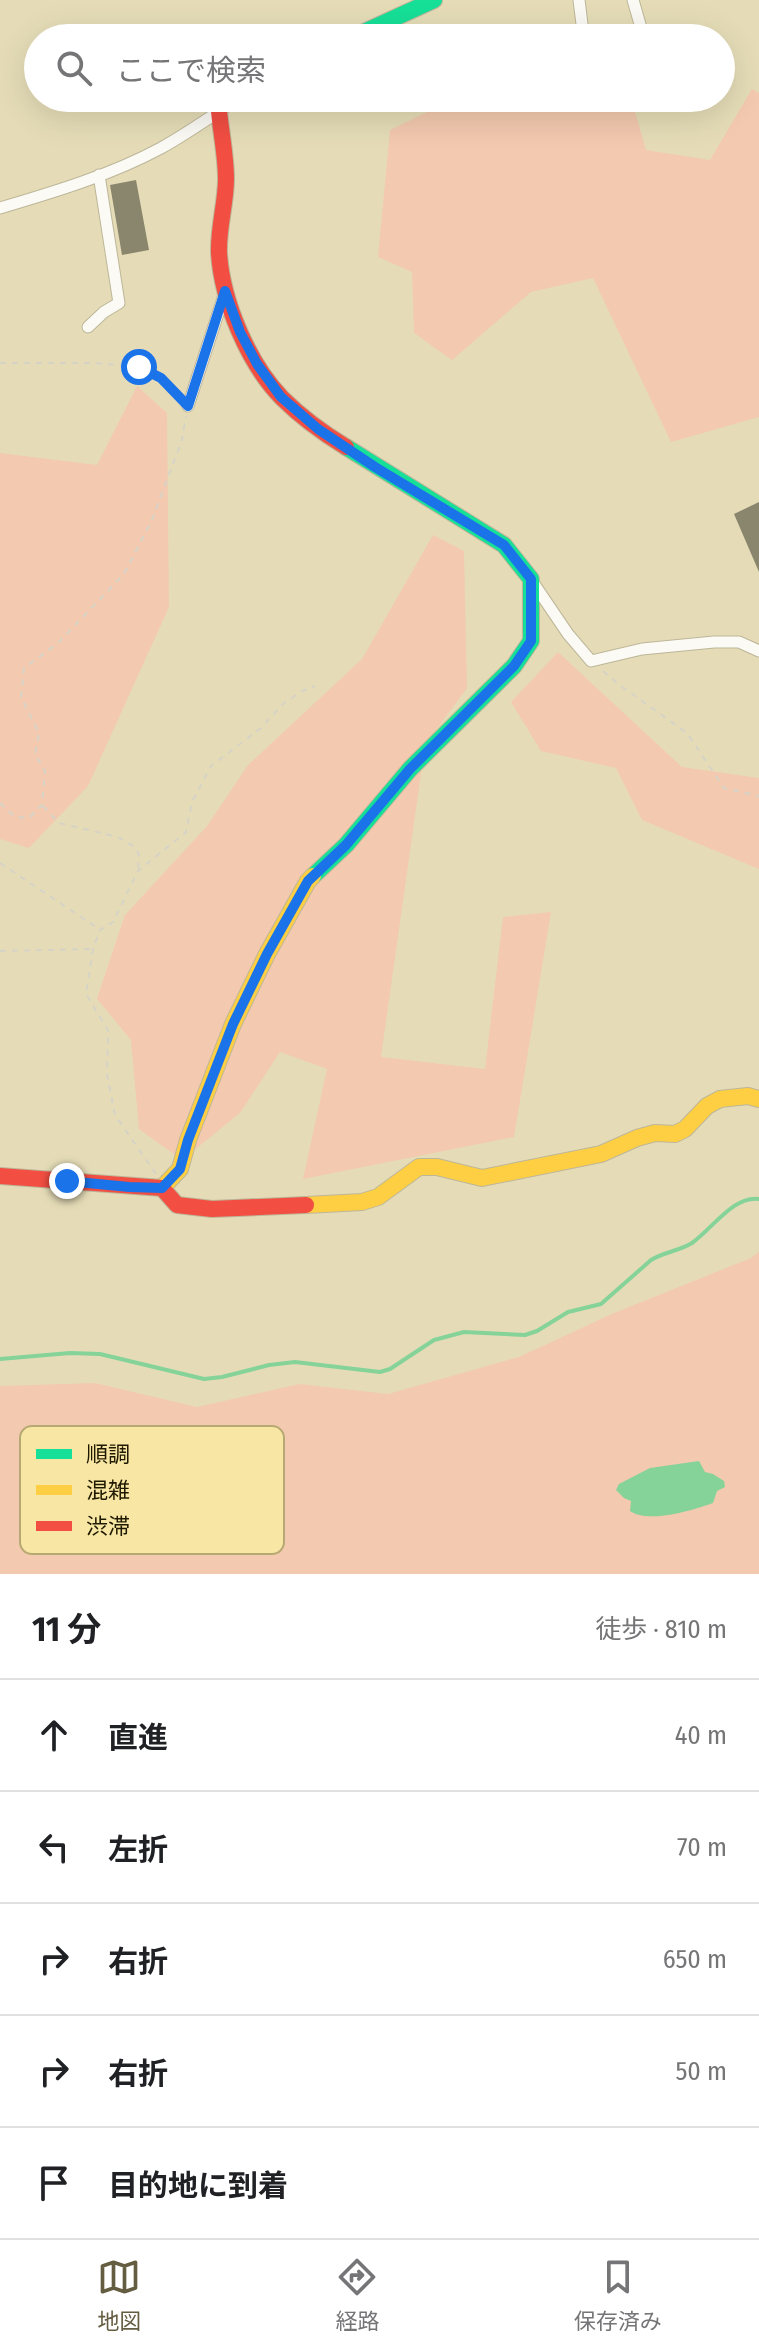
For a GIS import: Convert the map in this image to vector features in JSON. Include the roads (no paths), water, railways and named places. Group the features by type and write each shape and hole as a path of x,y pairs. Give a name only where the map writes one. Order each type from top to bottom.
{"street":[{"path":"385,24 434,0"},
{"path":"579,0 582,24"},
{"path":"633,0 640,24"},
{"path":"0,208 99,175 161,148 217,112"},
{"path":"219,112 226,179 219,251 225,291 240,332 257,364 281,397 318,429 375,467 504,545 591,661 642,649 714,642 739,642 759,651"},
{"path":"88,327 119,303 99,175"},
{"path":"188,406 225,291"},
{"path":"0,1176 129,1187 163,1186 180,1169 188,1140 233,1024 267,954 308,881 346,845 410,769 514,666 531,641 531,579"},
{"path":"163,1186 177,1205 212,1209 362,1202 378,1197 419,1167 437,1167 482,1178 535,1168 601,1154 655,1133 675,1134 685,1129 707,1106 720,1099 748,1096 759,1099"}],"waterway":[{"path":"0,1359 70,1353 100,1354 204,1379 295,1362 380,1372 390,1369 434,1340 464,1332 525,1335 568,1312 601,1304 651,1260 692,1243 732,1207 750,1199 759,1199"}]}
